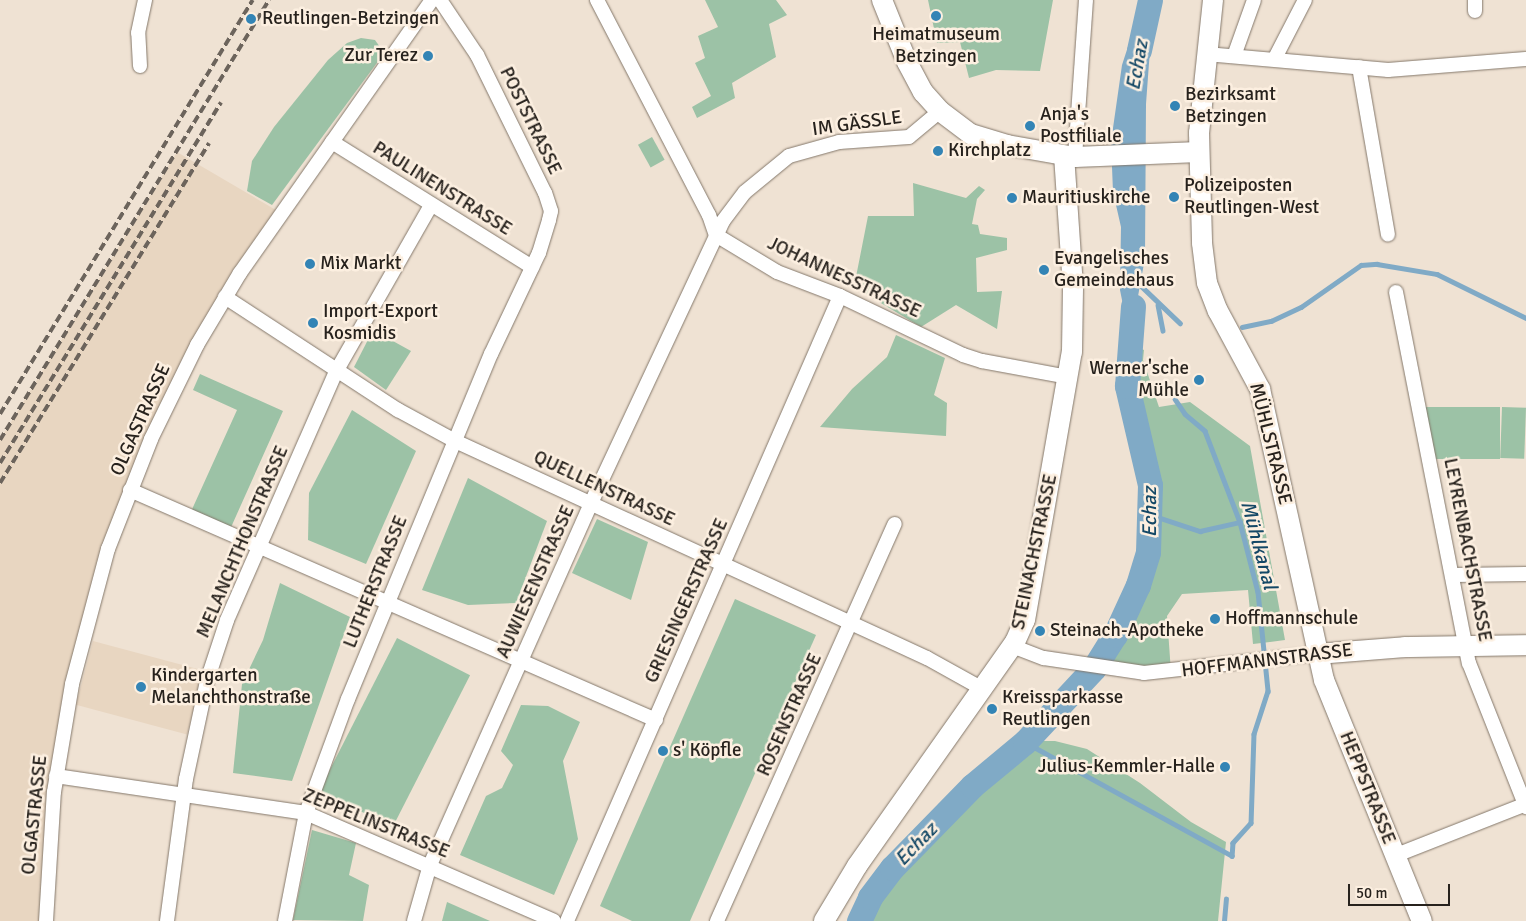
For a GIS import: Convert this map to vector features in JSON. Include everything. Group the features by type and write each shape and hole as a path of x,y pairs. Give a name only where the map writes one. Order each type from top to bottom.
{"street":[{"path":"140,66 138,33 145,0"},
{"name":"OLGASTRASSE","path":"46,921 56,776 66,714 88,617 130,490 177,384 225,297 432,0"},
{"name":"POSTSTRASSE","path":"440,0 477,56 549,202 549,220 532,267"},
{"path":"597,0 709,215 716,234"},
{"path":"882,0 914,78 940,112 976,137 1069,156 1108,158 1199,152"},
{"path":"1069,156 1078,120 1086,0"},
{"name":"MÜHLSTRASSE","path":"1213,0 1206,54 1199,152 1202,243 1207,283 1218,311 1260,389 1316,654"},
{"path":"1234,56 1254,0"},
{"path":"1275,58 1305,0"},
{"path":"1206,54 1275,58 1404,70 1526,59"},
{"path":"1359,67 1388,235"},
{"name":"IM GÄSSLE","path":"716,234 745,192 789,156 839,142 909,137 940,112"},
{"name":"PAULINENSTRASSE","path":"332,142 532,267"},
{"name":"STEINACHSTRASSE","path":"824,921 857,866 1012,646 1027,612 1068,377 1073,286 1069,156"},
{"name":"MELANCHTHONSTRASSE","path":"167,921 183,794 207,681 227,620 337,370 431,205"},
{"name":"JOHANNESSTRASSE","path":"716,234 777,272 840,296 963,355 1068,377"},
{"name":"AUWIESENSTRASSE","path":"414,921 430,865 522,662 591,503 716,234"},
{"name":"LUTHERSTRASSE","path":"285,921 306,813 386,603 532,267"},
{"name":"LEYRENBACHSTRASSE","path":"1396,292 1472,672 1526,805"},
{"name":"GRIESINGERSTRASSE","path":"567,921 724,566 840,296"},
{"name":"QUELLENSTRASSE","path":"225,297 398,410 455,441 927,658 983,689"},
{"path":"130,490 258,548 656,720"},
{"name":"ROSENSTRASSE","path":"717,921 852,625 895,524"},
{"path":"1454,575 1526,574"},
{"name":"HOFFMANNSTRASSE","path":"1012,646 1033,655 1124,672 1171,672 1280,660 1316,654 1466,646 1526,646"},
{"name":"HEPPSTRASSE","path":"1316,654 1394,856 1422,921"},
{"name":"ZEPPELINSTRASSE","path":"56,776 306,813 430,865 554,921"},
{"path":"1394,856 1526,805"}],"shaded area":[{"path":"177,152 281,213 240,273 124,504 72,684 46,921 0,921 0,440"},
{"name":"Kindergarten Melanchthonstraße","path":"93,641 204,671 187,735 76,705"}],"green space":[{"path":"705,0 776,0 787,15 769,24 776,57 732,83 735,98 697,118 692,107 711,96 695,63 705,58 698,36 718,27"},
{"path":"928,0 1053,0 1040,71 996,70 969,78 960,42 937,43"},
{"path":"361,38 375,40 382,50 379,60 272,205 247,191 252,161 274,127 328,60 347,43"},
{"path":"652,137 665,160 651,167 638,145"},
{"path":"913,183 966,198 979,186 985,190 977,199 972,224 978,225 980,234 1007,238 1007,250 976,258 977,292 1002,291 997,329 956,305 921,327 854,287 868,216 914,216"},
{"path":"373,330 411,351 386,390 354,367"},
{"path":"896,335 945,358 934,395 947,403 946,436 820,427 852,389 887,357"},
{"path":"1129,344 1144,350 1143,360 1159,407 1190,402 1250,446 1285,640 1253,644 1248,590 1182,594 1167,616 1171,672 1095,667 1115,635 1138,585 1148,552 1150,485 1127,386"},
{"path":"200,374 283,411 228,534 189,516 237,410 193,390"},
{"path":"1425,407 1500,407 1500,459 1425,459"},
{"path":"1502,407 1526,408 1524,459 1500,458"},
{"path":"352,410 416,451 366,564 308,540 309,493"},
{"path":"468,478 547,521 516,603 468,605 422,590"},
{"path":"597,519 648,542 631,600 572,573"},
{"path":"280,583 350,617 292,781 233,773 242,684 263,640"},
{"path":"735,599 816,635 690,921 632,921 600,906"},
{"path":"397,638 470,675 392,828 319,790"},
{"path":"521,705 548,706 580,722 563,761 578,839 554,895 460,855 486,796 502,788 513,765 501,751"},
{"path":"1034,741 1055,741 1087,749 1140,783 1191,822 1226,842 1218,921 861,921 872,898 894,870 972,788"},
{"path":"312,830 356,843 349,875 369,885 363,921 293,920"},
{"path":"447,902 490,921 442,921"}],"water":[{"path":"1142,16 1147,17 1151,36 1146,104 1145,258 1130,340 1120,290 1121,227 1113,192 1111,142 1122,65 1135,25"}],"waterway":[{"name":"Echaz","path":"1139,50 1150,0"},
{"path":"1242,327 1271,321 1301,307 1361,265 1377,264 1437,274 1526,318"},
{"name":"Mühlkanal","path":"1136,281 1180,323"},
{"name":"Mühlkanal","path":"1158,305 1163,331"},
{"name":"Echaz","path":"859,921 870,897 892,868 972,786 1025,742 1094,668 1115,635 1138,585 1148,552 1150,485 1127,386 1133,306"},
{"name":"Mühlkanal","path":"1175,399 1185,414 1205,431 1240,522 1258,592 1268,691 1254,734 1251,823 1233,843 1232,856"},
{"path":"1151,515 1200,531 1240,522"},
{"path":"1025,742 1232,856"},
{"name":"Mühlkanal","path":"1224,921 1226,899"}],"railway":[{"path":"0,414 253,0"},
{"path":"0,440 269,0"},
{"path":"0,463 221,102"},
{"path":"0,483 209,143"}],"place":[{"name":"Heimatmuseum Betzingen","path":"936,16"},
{"name":"Reutlingen-Betzingen","path":"251,19"},
{"name":"Zur Terez","path":"428,56"},
{"name":"Bezirksamt Betzingen","path":"1175,106"},
{"name":"Anja's Postfiliale","path":"1030,126"},
{"name":"Kirchplatz","path":"938,151"},
{"name":"Polizeiposten Reutlingen-West","path":"1174,197"},
{"name":"Mauritiuskirche","path":"1012,198"},
{"name":"Mix Markt","path":"310,264"},
{"name":"Evangelisches Gemeindehaus","path":"1044,270"},
{"name":"Import-Export Kosmidis","path":"313,323"},
{"name":"Werner'sche Mühle","path":"1199,380"},
{"name":"Hoffmannschule","path":"1215,619"},
{"name":"Steinach-Apotheke","path":"1040,631"},
{"name":"Kindergarten Melanchthonstraße","path":"141,687"},
{"name":"Kreissparkasse Reutlingen","path":"992,709"},
{"name":"s' Köpfle","path":"663,751"},
{"name":"Julius-Kemmler-Halle","path":"1225,767"}]}
